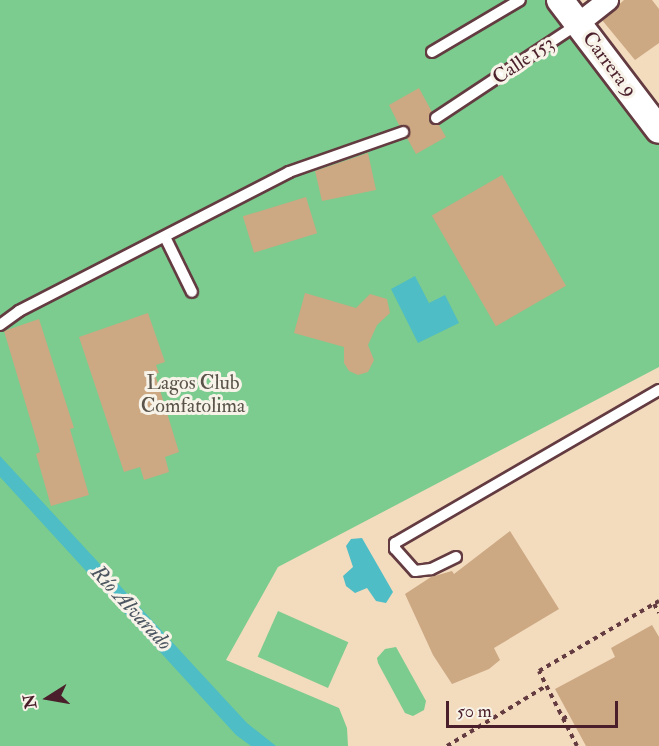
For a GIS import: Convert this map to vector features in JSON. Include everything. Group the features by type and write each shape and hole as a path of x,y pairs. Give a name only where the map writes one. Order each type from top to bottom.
{"street":[{"name":"Carrera 9","path":"560,0 659,130"},
{"name":"Calle 153","path":"579,23 608,0"}],"lane":[{"path":"432,52 520,0"},
{"name":"Calle 153","path":"436,118 579,23"},
{"path":"0,325 19,311 289,172 403,132"},
{"path":"165,237 192,292"},
{"path":"456,557 431,569 415,571 395,549 395,543 659,390"}],"path":[{"path":"577,746 539,671 657,603 659,613"},
{"path":"447,746 546,686"},
{"path":"563,718 569,715"}],"green space":[{"name":"Lagos Club Comfatolima","path":"0,0 554,0 659,134 659,367 278,567 226,660 339,708 347,728 348,746 0,746"},
{"path":"278,611 348,642 328,688 258,657"},
{"path":"396,647 426,701 424,710 413,716 405,713 378,663 377,658 385,649"}],"water":[{"path":"415,276 429,303 445,295 459,323 418,343 391,289"},
{"name":"Río Alvarado","path":"0,456 247,723 276,746 251,746 236,735 0,477"},
{"path":"362,538 393,592 386,603 376,601 367,588 355,593 346,586 343,576 353,567 346,546 351,539"}],"building":[{"path":"624,0 652,0 659,9 659,43 635,60 602,20"},
{"path":"419,88 432,112 429,122 439,125 446,137 416,154 407,138 410,129 399,125 389,105"},
{"path":"368,153 376,190 322,201 315,171"},
{"path":"502,175 566,286 496,326 432,216"},
{"path":"306,197 317,233 254,253 243,216"},
{"path":"305,293 356,308 370,294 387,299 390,313 377,325 368,345 374,360 368,372 358,375 349,371 344,363 344,347 294,333"},
{"path":"148,313 165,362 156,365 159,373 155,374 179,452 165,457 169,472 144,480 140,467 124,472 79,337"},
{"path":"39,319 74,428 70,429 89,495 51,506 36,454 40,452 4,331"},
{"path":"510,531 559,609 494,648 500,660 489,669 452,684 433,655 405,594 431,577 452,571 454,574"},
{"path":"652,625 659,637 659,746 586,746 555,689 615,657 611,648"}]}
